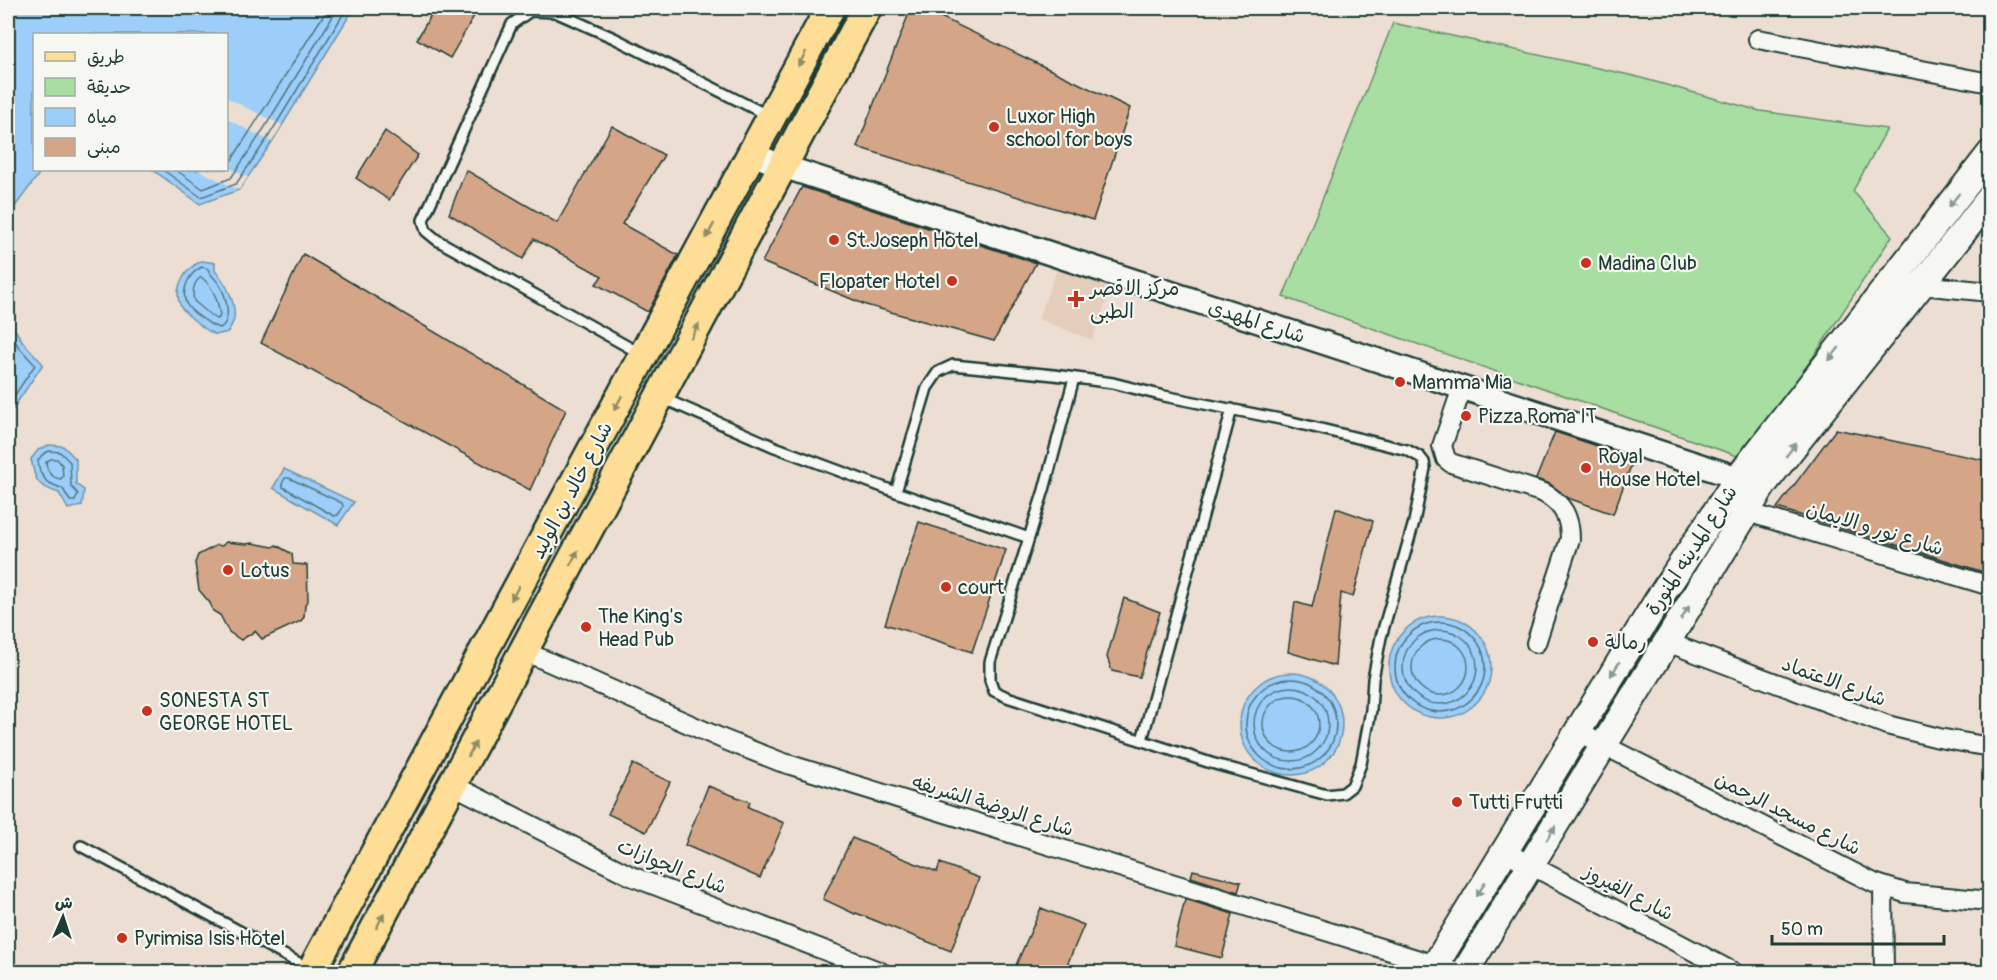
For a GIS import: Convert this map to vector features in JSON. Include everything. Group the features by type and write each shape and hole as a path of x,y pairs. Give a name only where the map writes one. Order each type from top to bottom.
{"main road":[{"name":"شارع خالد بن الوليد","path":"311,971 830,8"},
{"name":"شارع خالد بن الوليد","path":"352,972 867,8"},
{"name":"شارع المدينه المنورة","path":"1441,970 1504,851 1576,731 1738,478 1989,154"},
{"name":"شارع المدينه المنورة","path":"1465,972 1763,485 1989,198"},
{"path":"643,356 673,371"}],"street":[{"path":"1758,39 1989,83"},
{"name":"شارع المهدى","path":"752,154 782,166 1763,485"},
{"path":"1891,282 1989,292"},
{"path":"1462,388 1442,446 1446,459 1451,463 1544,493 1556,500 1565,511 1570,525 1570,539 1536,643"},
{"name":"شارع نور و الايمان","path":"1747,513 1989,586"},
{"name":"شارع الاعتماد","path":"1667,642 1887,725 1989,747"},
{"name":"شارع الروضة الشريفه","path":"524,651 703,731 781,762 1441,970"},
{"name":"شارع مسجد الرحمن","path":"1576,731 1883,886 1905,893 1989,901"},
{"name":"شارع الجوازات","path":"453,785 631,876 881,972"},
{"name":"شارع الفيروز","path":"1504,851 1733,972"},
{"path":"1883,886 1884,972"}],"lane":[{"path":"643,356 436,240 423,226 423,220 512,24 530,10 555,12 614,38 771,117"},
{"path":"896,492 927,388 938,372 953,365 1074,378 1113,383 1324,429 1407,450 1420,458 1425,468 1414,522 1381,637 1362,764 1352,786 1343,793 1327,795 1211,762 994,691 990,680 990,662 1029,538 1074,378"},
{"path":"659,397 775,447 1029,538"},
{"path":"1142,740 1232,409"},
{"path":"81,846 311,971"}],"shaded area":[{"name":"مركز الاقصر الطبى","path":"1060,262 1115,279 1092,340 1038,319"}],"green space":[{"name":"Madina Club","path":"1393,23 1634,76 1760,111 1887,129 1853,191 1892,236 1822,344 1743,458 1283,297"}],"water":[{"path":"8,8 354,8 272,142 239,190 200,204 154,171 228,171 228,33 33,33 33,171 41,171 8,216"},
{"path":"202,261 215,263 215,271 232,299 234,319 228,332 214,334 191,318 181,307 179,286 190,269"},
{"path":"8,314 14,319 10,322 23,342 43,364 8,416"},
{"path":"49,445 63,446 76,459 76,484 84,490 82,506 68,509 59,493 38,482 31,459 38,450"},
{"path":"284,469 354,502 338,525 273,488"},
{"path":"1440,616 1459,620 1476,631 1487,648 1491,667 1487,686 1476,703 1459,714 1440,718 1421,714 1404,703 1393,686 1389,667 1393,648 1404,631 1421,620"},
{"path":"1291,673 1310,677 1327,688 1338,705 1342,724 1338,743 1327,760 1310,771 1291,775 1272,771 1255,760 1244,743 1240,724 1244,705 1255,688 1272,677"}],"pier":[{"path":"228,98 282,125 272,142 228,120"},
{"path":"228,167 248,177 239,190 200,171 228,171"}],"building":[{"path":"435,8 458,8 474,16 450,58 417,39"},
{"name":"Luxor High school for boys","path":"911,8 922,8 1130,108 1093,220 857,147"},
{"path":"612,126 664,155 622,224 678,255 648,312 596,284 602,276 534,239 523,259 449,214 466,170 557,223"},
{"path":"385,131 418,155 389,200 356,178"},
{"path":"802,187 1036,263 994,341 866,305 762,262"},
{"path":"303,254 566,410 530,490 261,343"},
{"path":"1836,429 1989,461 1987,573 1777,508"},
{"name":"Royal House Hotel","path":"1555,432 1634,458 1613,514 1568,498 1550,484 1536,479"},
{"path":"1336,508 1373,521 1353,597 1341,593 1335,666 1288,652 1295,602 1312,607"},
{"name":"court","path":"919,522 1006,550 972,652 885,624"},
{"path":"226,542 273,547 276,545 292,554 293,564 307,565 308,601 305,604 304,617 301,621 262,639 255,631 241,640 229,632 220,615 213,611 210,603 199,590 195,563 198,555 217,545 222,546"},
{"path":"1124,598 1160,612 1139,677 1112,671 1107,657"},
{"path":"633,764 670,782 646,832 608,814"},
{"path":"708,786 750,802 748,807 784,823 760,878 685,845"},
{"path":"852,838 937,872 940,863 979,878 951,951 855,914 823,899"},
{"path":"1193,870 1241,882 1238,892 1191,877"},
{"path":"1185,899 1233,914 1222,958 1174,946"},
{"path":"1041,908 1084,925 1064,972 1013,972"}],"place":[{"name":"Luxor High school for boys","path":"994,127"},
{"name":"St.Joseph Hotel","path":"834,240"},
{"name":"Madina Club","path":"1586,263"},
{"name":"Flopater Hotel","path":"952,281"},
{"name":"مركز الاقصر الطبى","path":"1076,299"},
{"name":"Mamma Mia","path":"1400,382"},
{"name":"Pizza Roma IT","path":"1466,416"},
{"name":"Royal House Hotel","path":"1586,468"},
{"name":"Lotus","path":"228,570"},
{"name":"court","path":"946,587"},
{"name":"The King's Head Pub","path":"586,627"},
{"name":"رمالة","path":"1593,642"},
{"name":"SONESTA ST GEORGE HOTEL","path":"147,711"},
{"name":"Tutti Frutti","path":"1457,802"},
{"name":"Pyrimisa Isis Hotel","path":"122,938"}]}
